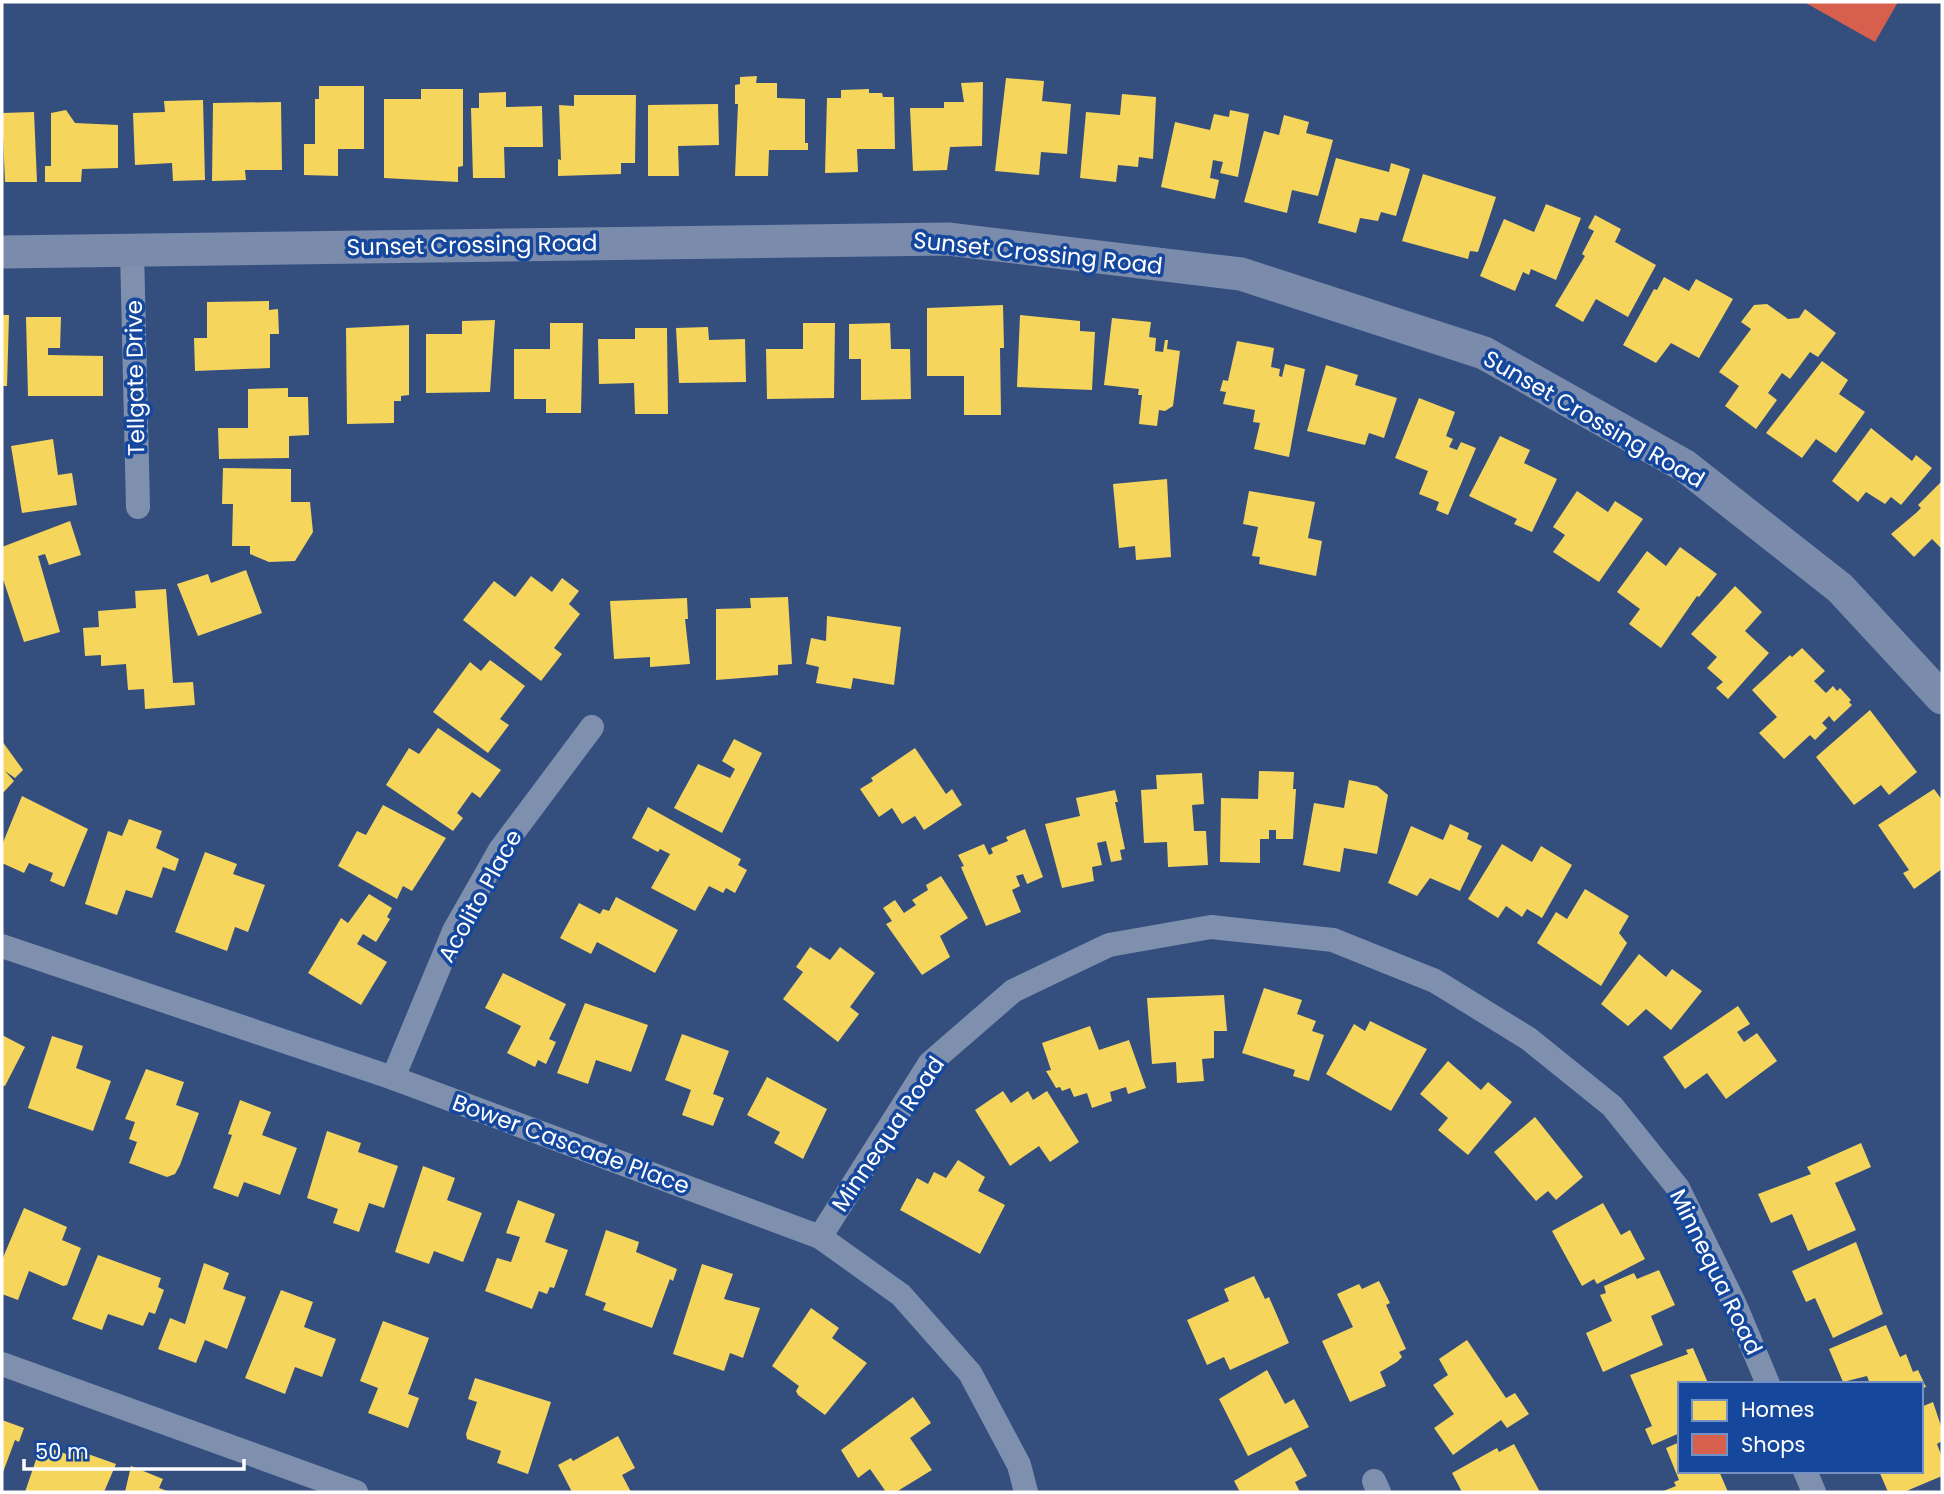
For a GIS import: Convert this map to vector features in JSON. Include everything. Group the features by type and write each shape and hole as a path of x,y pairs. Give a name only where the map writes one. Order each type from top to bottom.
{"street":[{"name":"Sunset Crossing Road","path":"2,252 948,239 1241,274 1484,352 1685,466 1840,588 1942,698"},
{"name":"Tellgate Drive","path":"132,250 138,507"},
{"name":"Acolito Place","path":"393,1078 454,931 500,850 592,727"},
{"name":"Minnequa Road","path":"820,1237 930,1063 1013,990 1109,945 1212,927 1333,940 1435,981 1529,1039 1612,1106 1678,1188 1735,1305 1767,1382"},
{"name":"Bower Cascade Place","path":"2,946 393,1078 820,1237 901,1295 970,1373 1019,1465 1026,1492"},
{"path":"2,1364 356,1492"},
{"path":"1806,1473 1814,1492"}],"building: Homes":[{"path":"757,76 756,83 777,83 777,98 805,99 805,143 808,143 808,150 769,150 768,176 735,176 738,104 735,104 735,85 740,84 740,77"},
{"path":"1006,78 1044,81 1042,101 1071,104 1067,154 1041,152 1039,175 995,171"},
{"path":"983,82 982,146 950,147 947,170 913,171 910,108 944,108 944,102 964,102 961,83"},
{"path":"319,86 364,86 364,149 338,149 338,176 304,175 304,144 315,144 315,99 319,99"},
{"path":"421,89 463,89 463,166 458,167 458,182 384,178 384,99 421,99"},
{"path":"869,89 869,93 894,97 895,149 857,149 858,172 825,173 827,98 841,98 841,90"},
{"path":"506,92 506,107 542,106 543,147 504,147 505,178 473,178 471,108 479,108 479,93"},
{"path":"1122,94 1156,97 1153,159 1139,157 1138,167 1118,165 1116,182 1080,178 1086,112 1120,115"},
{"path":"574,95 636,95 635,163 621,163 621,174 558,176 558,159 561,160 559,105 574,106"},
{"path":"203,100 205,180 173,181 172,163 135,165 133,113 165,112 164,101"},
{"path":"281,102 282,170 245,170 246,180 212,181 213,103"},
{"path":"718,104 719,145 678,146 679,176 648,176 648,105"},
{"path":"66,110 75,123 118,125 118,168 82,169 81,182 45,182 45,166 51,166 51,113"},
{"path":"1230,110 1249,114 1238,177 1220,173 1223,162 1213,160 1210,178 1219,180 1215,199 1161,187 1175,122 1210,130 1214,114 1229,117"},
{"path":"34,112 37,182 5,182 2,113"},
{"path":"1284,115 1309,122 1306,133 1333,140 1318,196 1292,190 1287,213 1244,202 1264,131 1279,135"},
{"path":"1336,158 1389,172 1391,163 1410,169 1396,216 1381,212 1378,221 1360,218 1356,233 1318,223"},
{"path":"1423,174 1496,197 1478,252 1470,251 1468,259 1402,241"},
{"path":"1546,204 1581,218 1556,280 1531,269 1529,275 1523,272 1515,291 1480,276 1504,219 1534,232"},
{"path":"1595,215 1621,229 1615,242 1656,265 1628,317 1596,299 1583,322 1555,306 1585,256 1582,254 1594,231 1588,228"},
{"path":"1664,277 1689,291 1696,279 1733,299 1699,358 1671,343 1656,363 1623,345 1654,289 1657,290"},
{"path":"269,301 269,310 278,309 279,334 270,334 270,368 195,371 194,338 207,338 207,302"},
{"path":"1767,304 1788,319 1799,318 1805,309 1836,333 1818,357 1810,352 1790,379 1782,373 1768,393 1777,400 1756,429 1725,406 1739,386 1719,372 1751,329 1741,322 1754,305"},
{"path":"1003,305 1004,348 1000,348 1001,415 964,415 964,376 927,376 927,308"},
{"path":"2,315 9,315 7,386 2,386"},
{"path":"1020,315 1080,321 1080,331 1095,332 1092,390 1017,387"},
{"path":"26,317 61,317 60,348 48,348 48,355 103,356 103,396 28,396"},
{"path":"1112,318 1151,322 1149,337 1156,338 1155,351 1163,352 1165,340 1168,340 1167,349 1180,351 1173,406 1165,411 1159,410 1157,426 1139,424 1142,395 1138,395 1139,389 1104,385"},
{"path":"495,320 490,392 426,393 426,334 462,334 462,321"},
{"path":"550,323 583,323 581,413 546,413 546,399 514,399 514,349 550,349"},
{"path":"803,323 835,323 834,398 767,399 766,349 803,349"},
{"path":"890,323 891,349 910,349 911,399 861,400 861,359 849,359 849,324"},
{"path":"409,325 409,395 401,396 401,401 394,401 394,423 347,424 346,328"},
{"path":"708,327 709,340 745,339 746,382 679,383 676,328"},
{"path":"635,328 667,328 668,414 635,414 634,383 599,384 598,339 635,339"},
{"path":"1237,341 1274,348 1271,367 1280,369 1279,376 1282,377 1285,364 1305,369 1289,457 1254,449 1260,423 1253,422 1255,410 1223,404 1226,392 1220,391 1223,380 1228,381"},
{"path":"1822,361 1848,380 1839,394 1865,412 1836,453 1816,439 1802,458 1766,433"},
{"path":"1326,365 1358,375 1355,385 1397,398 1384,438 1369,433 1365,445 1307,431"},
{"path":"288,388 288,397 308,397 309,435 289,436 289,458 219,459 218,428 248,428 248,389"},
{"path":"1419,398 1455,412 1446,436 1453,439 1449,447 1457,450 1461,442 1476,448 1448,515 1436,510 1439,502 1419,494 1428,471 1395,458"},
{"path":"1871,428 1912,461 1916,455 1932,468 1901,505 1891,497 1885,504 1866,492 1858,502 1832,481"},
{"path":"1500,436 1530,450 1524,463 1557,479 1532,532 1514,524 1517,519 1469,496"},
{"path":"53,439 58,475 72,473 77,505 22,513 11,446"},
{"path":"223,468 291,469 291,502 310,502 313,532 295,561 269,562 250,554 250,546 232,546 233,504 222,504"},
{"path":"1167,479 1171,557 1136,560 1135,546 1119,548 1113,484"},
{"path":"1942,481 1942,549 1932,539 1914,557 1891,534 1921,508 1918,505"},
{"path":"1249,491 1315,502 1308,538 1322,541 1316,576 1259,564 1260,557 1252,556 1258,527 1243,524"},
{"path":"1577,491 1608,512 1615,501 1643,519 1599,582 1553,552 1565,535 1553,527"},
{"path":"70,521 81,555 49,565 45,554 38,556 60,632 24,642 2,576 2,547"},
{"path":"1680,547 1717,574 1699,597 1697,596 1661,648 1629,624 1640,609 1617,592 1647,551 1666,566"},
{"path":"246,570 262,613 198,636 177,584 208,574 211,583"},
{"path":"531,576 552,592 562,578 579,591 569,604 580,614 554,648 562,654 541,681 463,620 494,581 515,597"},
{"path":"1735,586 1762,612 1745,631 1769,653 1728,699 1716,688 1723,682 1707,668 1717,657 1691,634"},
{"path":"166,589 173,683 193,682 195,705 145,709 144,689 128,690 126,664 101,666 101,655 85,656 83,628 99,627 98,611 136,608 135,591"},
{"path":"788,597 792,664 778,665 778,675 716,680 716,609 751,608 750,598"},
{"path":"687,598 688,619 685,619 690,664 650,667 650,657 614,659 610,601"},
{"path":"827,616 901,627 894,685 853,678 851,689 816,683 819,667 806,664 811,638 826,641"},
{"path":"1802,648 1825,671 1814,681 1826,693 1833,686 1837,691 1840,688 1852,705 1834,722 1829,716 1822,723 1827,728 1815,740 1810,735 1784,759 1759,733 1777,717 1752,690 1790,655 1792,657"},
{"path":"490,660 525,686 500,719 509,725 488,753 433,712 470,662 481,671"},
{"path":"1870,710 1917,772 1889,795 1881,785 1854,805 1816,757"},
{"path":"438,728 501,770 480,798 472,792 457,813 463,818 453,831 386,785 409,748 419,754"},
{"path":"734,739 762,753 722,833 674,808 698,764 730,778 735,769 722,761"},
{"path":"2,741 23,770 15,778 5,771 14,781 2,794"},
{"path":"915,748 946,794 952,789 962,805 924,830 915,816 902,824 892,808 879,817 860,789 873,781 871,778"},
{"path":"1259,771 1294,772 1293,789 1296,789 1293,839 1276,839 1276,830 1269,830 1269,839 1260,839 1260,863 1220,862 1221,798 1258,799"},
{"path":"1202,773 1204,804 1192,805 1194,831 1206,831 1208,865 1168,867 1167,842 1144,843 1141,790 1157,789 1156,775"},
{"path":"1349,780 1377,786 1388,795 1377,854 1344,848 1340,872 1303,865 1314,803 1344,808"},
{"path":"1934,789 1942,800 1942,869 1914,889 1903,873 1909,870 1878,825"},
{"path":"1115,790 1125,849 1120,850 1122,860 1111,862 1106,841 1097,843 1102,865 1092,867 1094,881 1062,888 1045,824 1080,816 1076,798"},
{"path":"22,796 88,829 64,887 50,881 53,873 29,863 24,873 2,863 2,845"},
{"path":"383,805 446,838 412,891 403,886 397,899 338,866 357,831 366,835"},
{"path":"648,807 741,859 738,865 747,870 735,893 726,888 723,893 709,886 695,911 651,888 670,854 660,849 658,852 632,838"},
{"path":"129,819 162,831 156,848 179,859 175,871 163,867 152,898 126,890 117,915 85,904 108,831 122,836"},
{"path":"1450,824 1469,833 1467,839 1482,846 1460,891 1430,878 1417,896 1388,883 1411,826 1443,840"},
{"path":"1025,829 1043,877 1027,884 1023,874 1016,876 1020,886 1012,890 1021,912 986,926 958,855 984,844 989,855 993,853 991,848 1008,841 1006,837"},
{"path":"1502,844 1532,862 1541,846 1572,865 1542,918 1527,909 1522,917 1506,906 1498,918 1468,899"},
{"path":"205,852 237,864 233,874 265,885 248,932 235,927 227,951 175,932"},
{"path":"941,876 968,918 940,936 950,957 922,975 886,924 892,921 883,908 895,900 904,913 916,905 912,900 928,890 926,885"},
{"path":"1585,889 1629,916 1619,933 1627,943 1601,986 1537,943 1556,912 1567,919"},
{"path":"369,894 392,908 387,917 390,919 376,942 363,934 357,944 387,962 361,1005 308,973 341,918 348,923"},
{"path":"616,897 678,930 655,973 597,942 591,954 560,938 579,903 600,914 603,909 609,911"},
{"path":"810,947 830,960 840,947 875,973 850,1007 859,1014 838,1042 783,999 803,972 796,967"},
{"path":"1639,954 1666,977 1672,969 1702,991 1671,1030 1646,1009 1628,1026 1601,1004"},
{"path":"503,973 566,1004 549,1039 556,1042 546,1064 538,1060 535,1067 507,1053 521,1026 485,1008"},
{"path":"1264,988 1302,1000 1297,1014 1316,1021 1312,1031 1324,1035 1309,1081 1293,1076 1295,1070 1242,1053"},
{"path":"1224,995 1227,1031 1214,1031 1214,1058 1202,1059 1204,1081 1177,1083 1176,1062 1152,1064 1147,998"},
{"path":"585,1003 648,1025 631,1072 596,1060 588,1084 557,1073"},
{"path":"1738,1006 1750,1024 1737,1032 1744,1042 1757,1033 1777,1061 1726,1099 1707,1073 1685,1089 1663,1057"},
{"path":"1370,1021 1427,1049 1391,1111 1326,1074 1354,1024 1365,1031"},
{"path":"1090,1026 1099,1050 1129,1040 1146,1088 1128,1094 1126,1087 1110,1092 1112,1101 1092,1108 1087,1093 1074,1097 1070,1088 1062,1091 1060,1087 1056,1088 1046,1071 1051,1070 1042,1043"},
{"path":"682,1034 729,1051 713,1094 724,1098 713,1126 682,1115 691,1090 665,1080"},
{"path":"2,1035 25,1047 5,1086 2,1085"},
{"path":"52,1036 83,1046 76,1068 111,1081 93,1131 28,1108"},
{"path":"1448,1061 1481,1090 1488,1082 1512,1102 1468,1155 1438,1130 1448,1118 1420,1094"},
{"path":"146,1069 184,1082 176,1105 199,1113 180,1165 175,1174 167,1177 129,1163 137,1142 129,1139 135,1122 125,1119"},
{"path":"767,1077 827,1109 803,1159 774,1143 780,1132 747,1115"},
{"path":"1003,1091 1011,1103 1028,1091 1033,1100 1047,1091 1079,1142 1050,1162 1039,1146 1010,1166 975,1110"},
{"path":"240,1100 271,1112 262,1135 297,1148 280,1195 244,1182 238,1197 213,1188 232,1135 228,1134"},
{"path":"1535,1117 1583,1177 1556,1200 1548,1191 1536,1201 1494,1152"},
{"path":"327,1131 361,1143 358,1152 398,1166 384,1208 369,1203 359,1232 333,1223 338,1209 307,1198"},
{"path":"1861,1143 1871,1167 1835,1183 1856,1230 1808,1251 1792,1214 1771,1223 1758,1194 1811,1174 1807,1167"},
{"path":"958,1160 985,1177 978,1191 1005,1205 980,1254 900,1210 917,1178 928,1184 934,1172 946,1178"},
{"path":"423,1166 455,1178 447,1200 482,1213 463,1262 434,1251 429,1264 395,1252"},
{"path":"518,1200 555,1214 545,1242 568,1250 554,1288 550,1287 547,1294 539,1291 532,1309 485,1291 497,1258 511,1262 520,1237 506,1233"},
{"path":"1603,1203 1621,1235 1630,1230 1645,1259 1597,1284 1594,1279 1582,1286 1552,1231"},
{"path":"24,1208 67,1227 62,1240 81,1248 67,1285 63,1286 29,1271 18,1300 2,1294 2,1260"},
{"path":"606,1230 639,1242 636,1252 677,1269 673,1281 670,1279 652,1328 603,1310 606,1303 585,1295"},
{"path":"1856,1242 1883,1314 1833,1338 1815,1298 1806,1302 1792,1271"},
{"path":"98,1255 161,1278 158,1287 164,1290 155,1314 149,1312 143,1326 108,1314 102,1330 72,1319"},
{"path":"204,1263 229,1273 223,1289 246,1297 227,1349 205,1340 196,1363 158,1349 170,1318 185,1324"},
{"path":"702,1264 733,1274 724,1299 760,1308 743,1358 730,1353 724,1371 673,1354"},
{"path":"1659,1270 1675,1305 1651,1316 1663,1345 1603,1372 1586,1333 1612,1321 1600,1295 1606,1293 1604,1286 1634,1273 1637,1279"},
{"path":"1254,1276 1265,1299 1269,1297 1289,1343 1230,1370 1224,1357 1207,1365 1187,1320 1229,1301 1224,1289"},
{"path":"1379,1281 1390,1303 1386,1305 1406,1349 1399,1352 1402,1357 1397,1362 1380,1372 1386,1386 1350,1402 1322,1341 1353,1327 1337,1294 1359,1284 1362,1289"},
{"path":"281,1290 313,1302 304,1327 336,1339 322,1377 295,1367 285,1394 245,1378"},
{"path":"811,1308 839,1328 832,1338 867,1363 825,1415 798,1395 796,1391 799,1386 772,1366"},
{"path":"383,1321 429,1338 408,1394 419,1398 408,1428 368,1413 378,1388 360,1381"},
{"path":"1886,1325 1900,1357 1906,1354 1913,1372 1918,1370 1926,1387 1923,1388 1923,1382 1869,1382 1867,1376 1843,1382 1829,1349"},
{"path":"1467,1340 1506,1398 1515,1393 1529,1414 1507,1428 1501,1420 1453,1455 1434,1428 1454,1414 1433,1385 1448,1375 1439,1359"},
{"path":"1693,1348 1708,1382 1678,1382 1678,1434 1652,1445 1645,1429 1652,1426 1630,1375 1688,1354 1686,1350"},
{"path":"1267,1370 1285,1404 1294,1399 1309,1427 1248,1456 1219,1399"},
{"path":"475,1378 551,1402 528,1474 497,1463 501,1451 467,1439 466,1434 477,1402 468,1399"},
{"path":"913,1397 931,1423 910,1438 932,1470 896,1492 886,1492 870,1469 858,1478 841,1450"},
{"path":"1933,1402 1942,1429 1942,1441 1937,1444 1942,1457 1942,1476 1904,1492 1888,1492 1880,1473 1923,1473 1923,1406"},
{"path":"2,1420 24,1428 19,1442 15,1440 2,1475"},
{"path":"618,1436 635,1468 622,1475 631,1492 572,1492 558,1465 571,1458 573,1461"},
{"path":"1678,1443 1678,1473 1720,1473 1728,1492 1661,1492 1676,1486 1674,1482 1679,1480 1666,1448"},
{"path":"1514,1444 1540,1492 1462,1492 1452,1473 1497,1448 1499,1452"},
{"path":"41,1445 72,1456 74,1449 116,1464 104,1492 25,1492"},
{"path":"1291,1447 1307,1476 1295,1482 1300,1492 1240,1492 1234,1481"},
{"path":"131,1466 163,1479 159,1488 170,1492 125,1492"}],"building: Shops":[{"path":"1804,2 1898,2 1875,42"}]}
